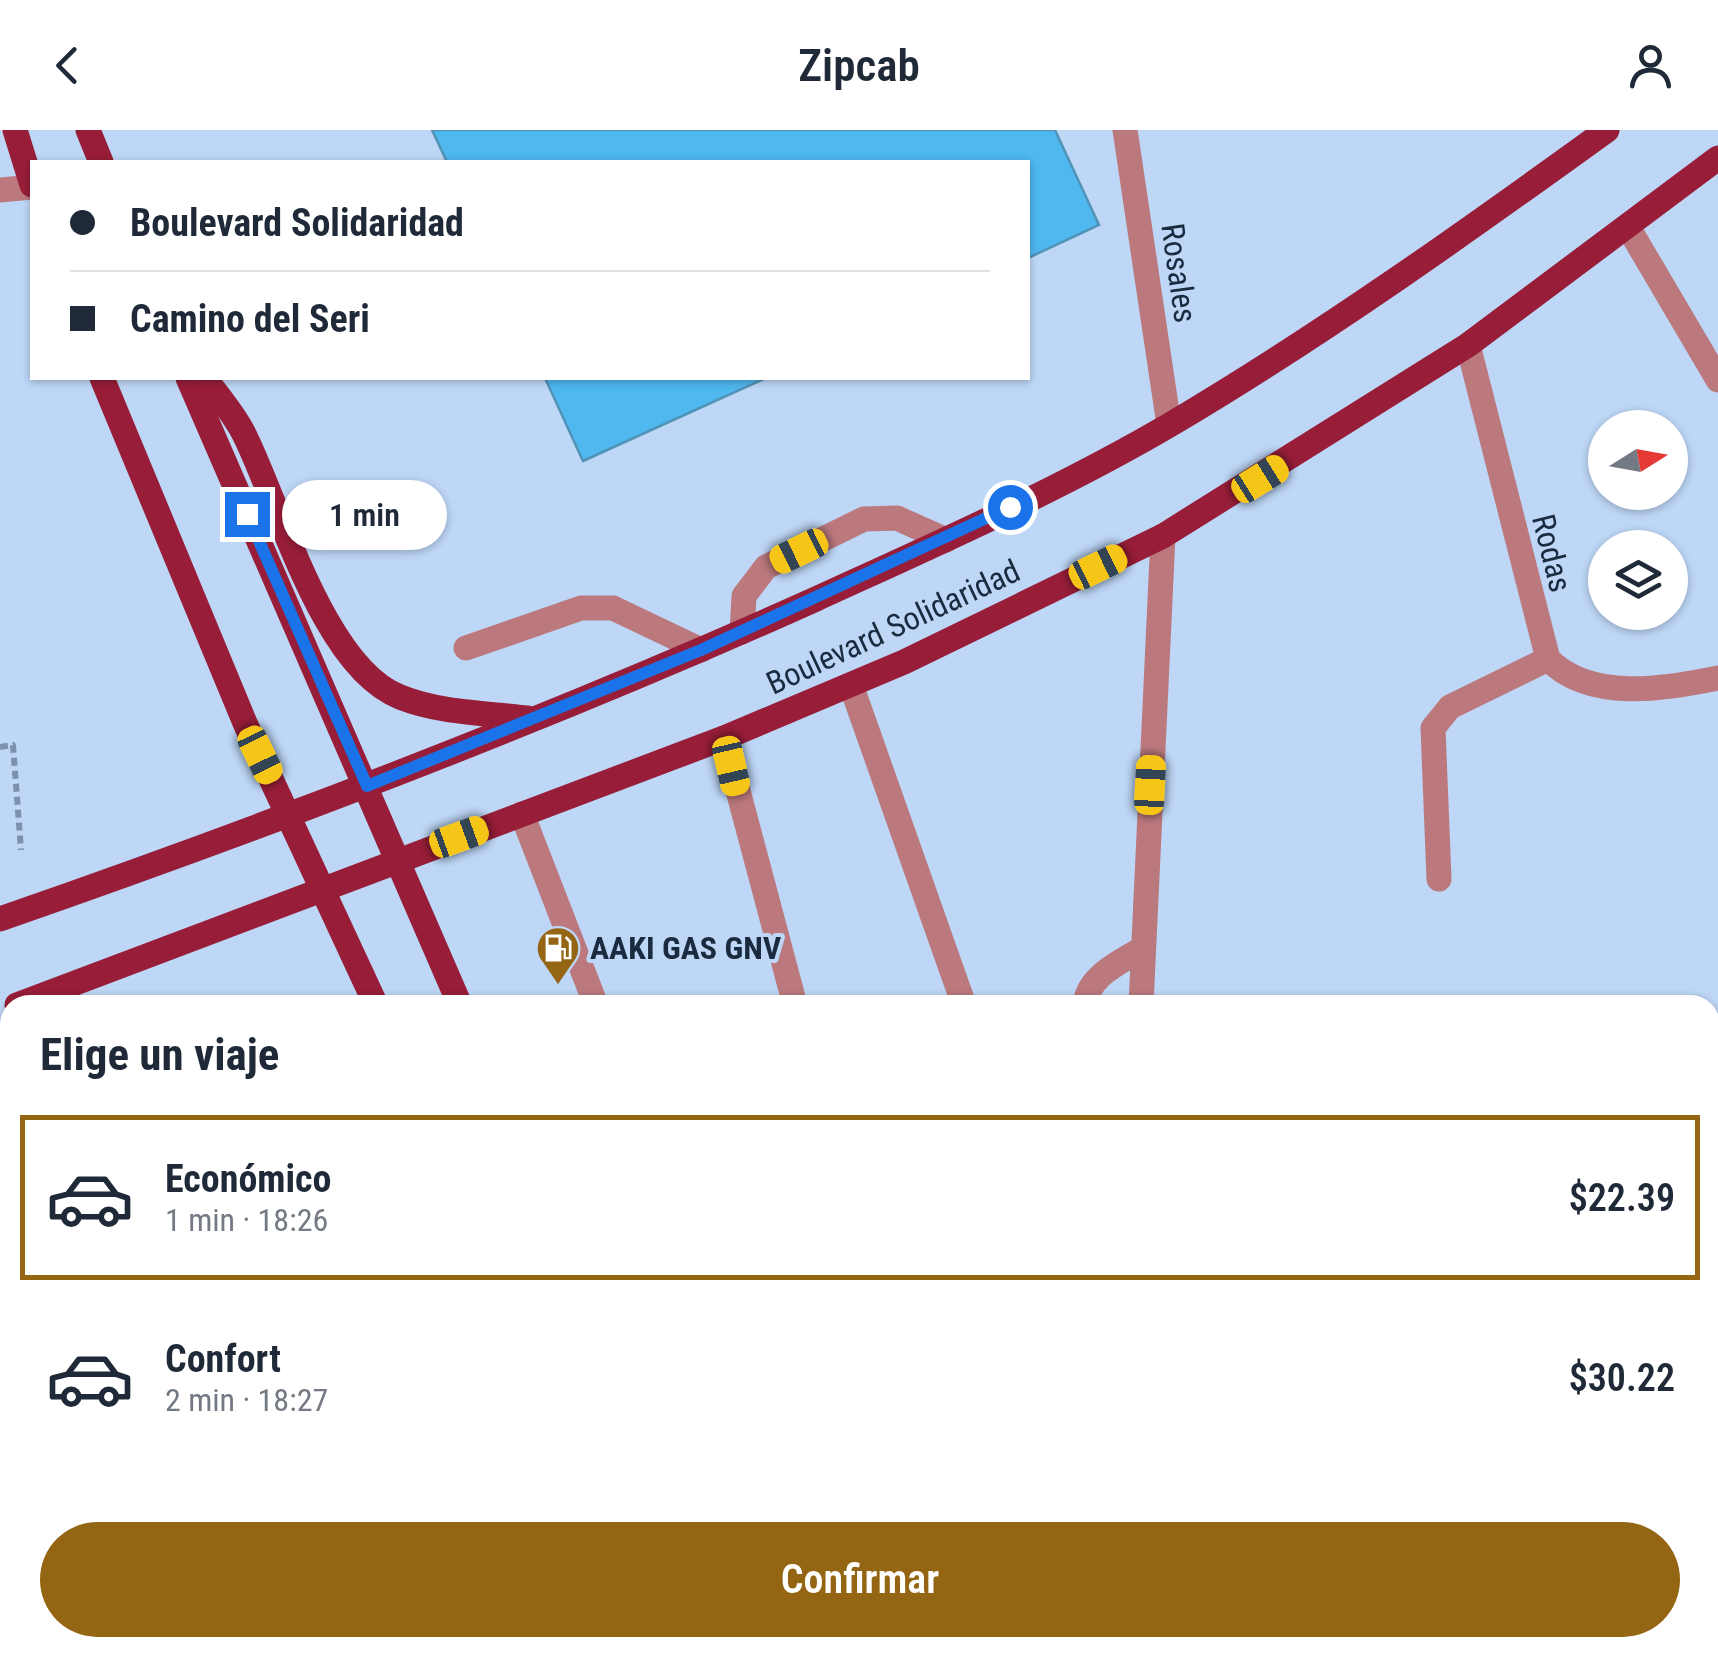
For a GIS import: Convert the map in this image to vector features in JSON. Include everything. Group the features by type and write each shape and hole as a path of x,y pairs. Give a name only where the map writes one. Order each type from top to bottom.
{"main road":[{"path":"15,130 30,179"},
{"path":"88,130 100,160"},
{"name":"Boulevard Solidaridad","path":"0,919 291,818 701,650 946,540 1169,425 1461,235 1608,130"},
{"name":"Boulevard Solidaridad","path":"50,995 322,887 724,738 851,685 1163,536 1468,345 1718,158"},
{"path":"103,380 245,724 371,995"},
{"path":"189,380 456,995"},
{"path":"206,380 242,430 328,622 357,669 397,696 440,708 532,718"}],"street":[{"name":"Rosales","path":"1125,130 1169,425"},
{"path":"0,190 30,186"},
{"path":"1628,227 1718,380"},
{"name":"Rodas","path":"1468,345 1548,660"},
{"path":"742,632 744,596 766,567 864,520 896,518 946,540"},
{"path":"1141,995 1163,536"},
{"path":"466,648 580,608 613,608 701,650"},
{"path":"1439,879 1433,728 1450,707 1548,660 1572,677 1624,688 1672,688 1718,678"},
{"path":"851,685 960,995"},
{"path":"724,738 791,995"},
{"path":"522,814 592,995"},
{"path":"1086,995 1098,977 1143,948"}],"path":[{"path":"0,746 13,745 21,850"}],"building":[{"path":"432,130 1055,130 1099,225 1030,257 1030,160 446,160"},
{"path":"546,380 762,380 583,461"}],"place":[{"name":"AAKI GAS GNV","path":"558,986"}],"route":[{"path":"247,514 367,786 701,650 946,540 1010,507"}]}
